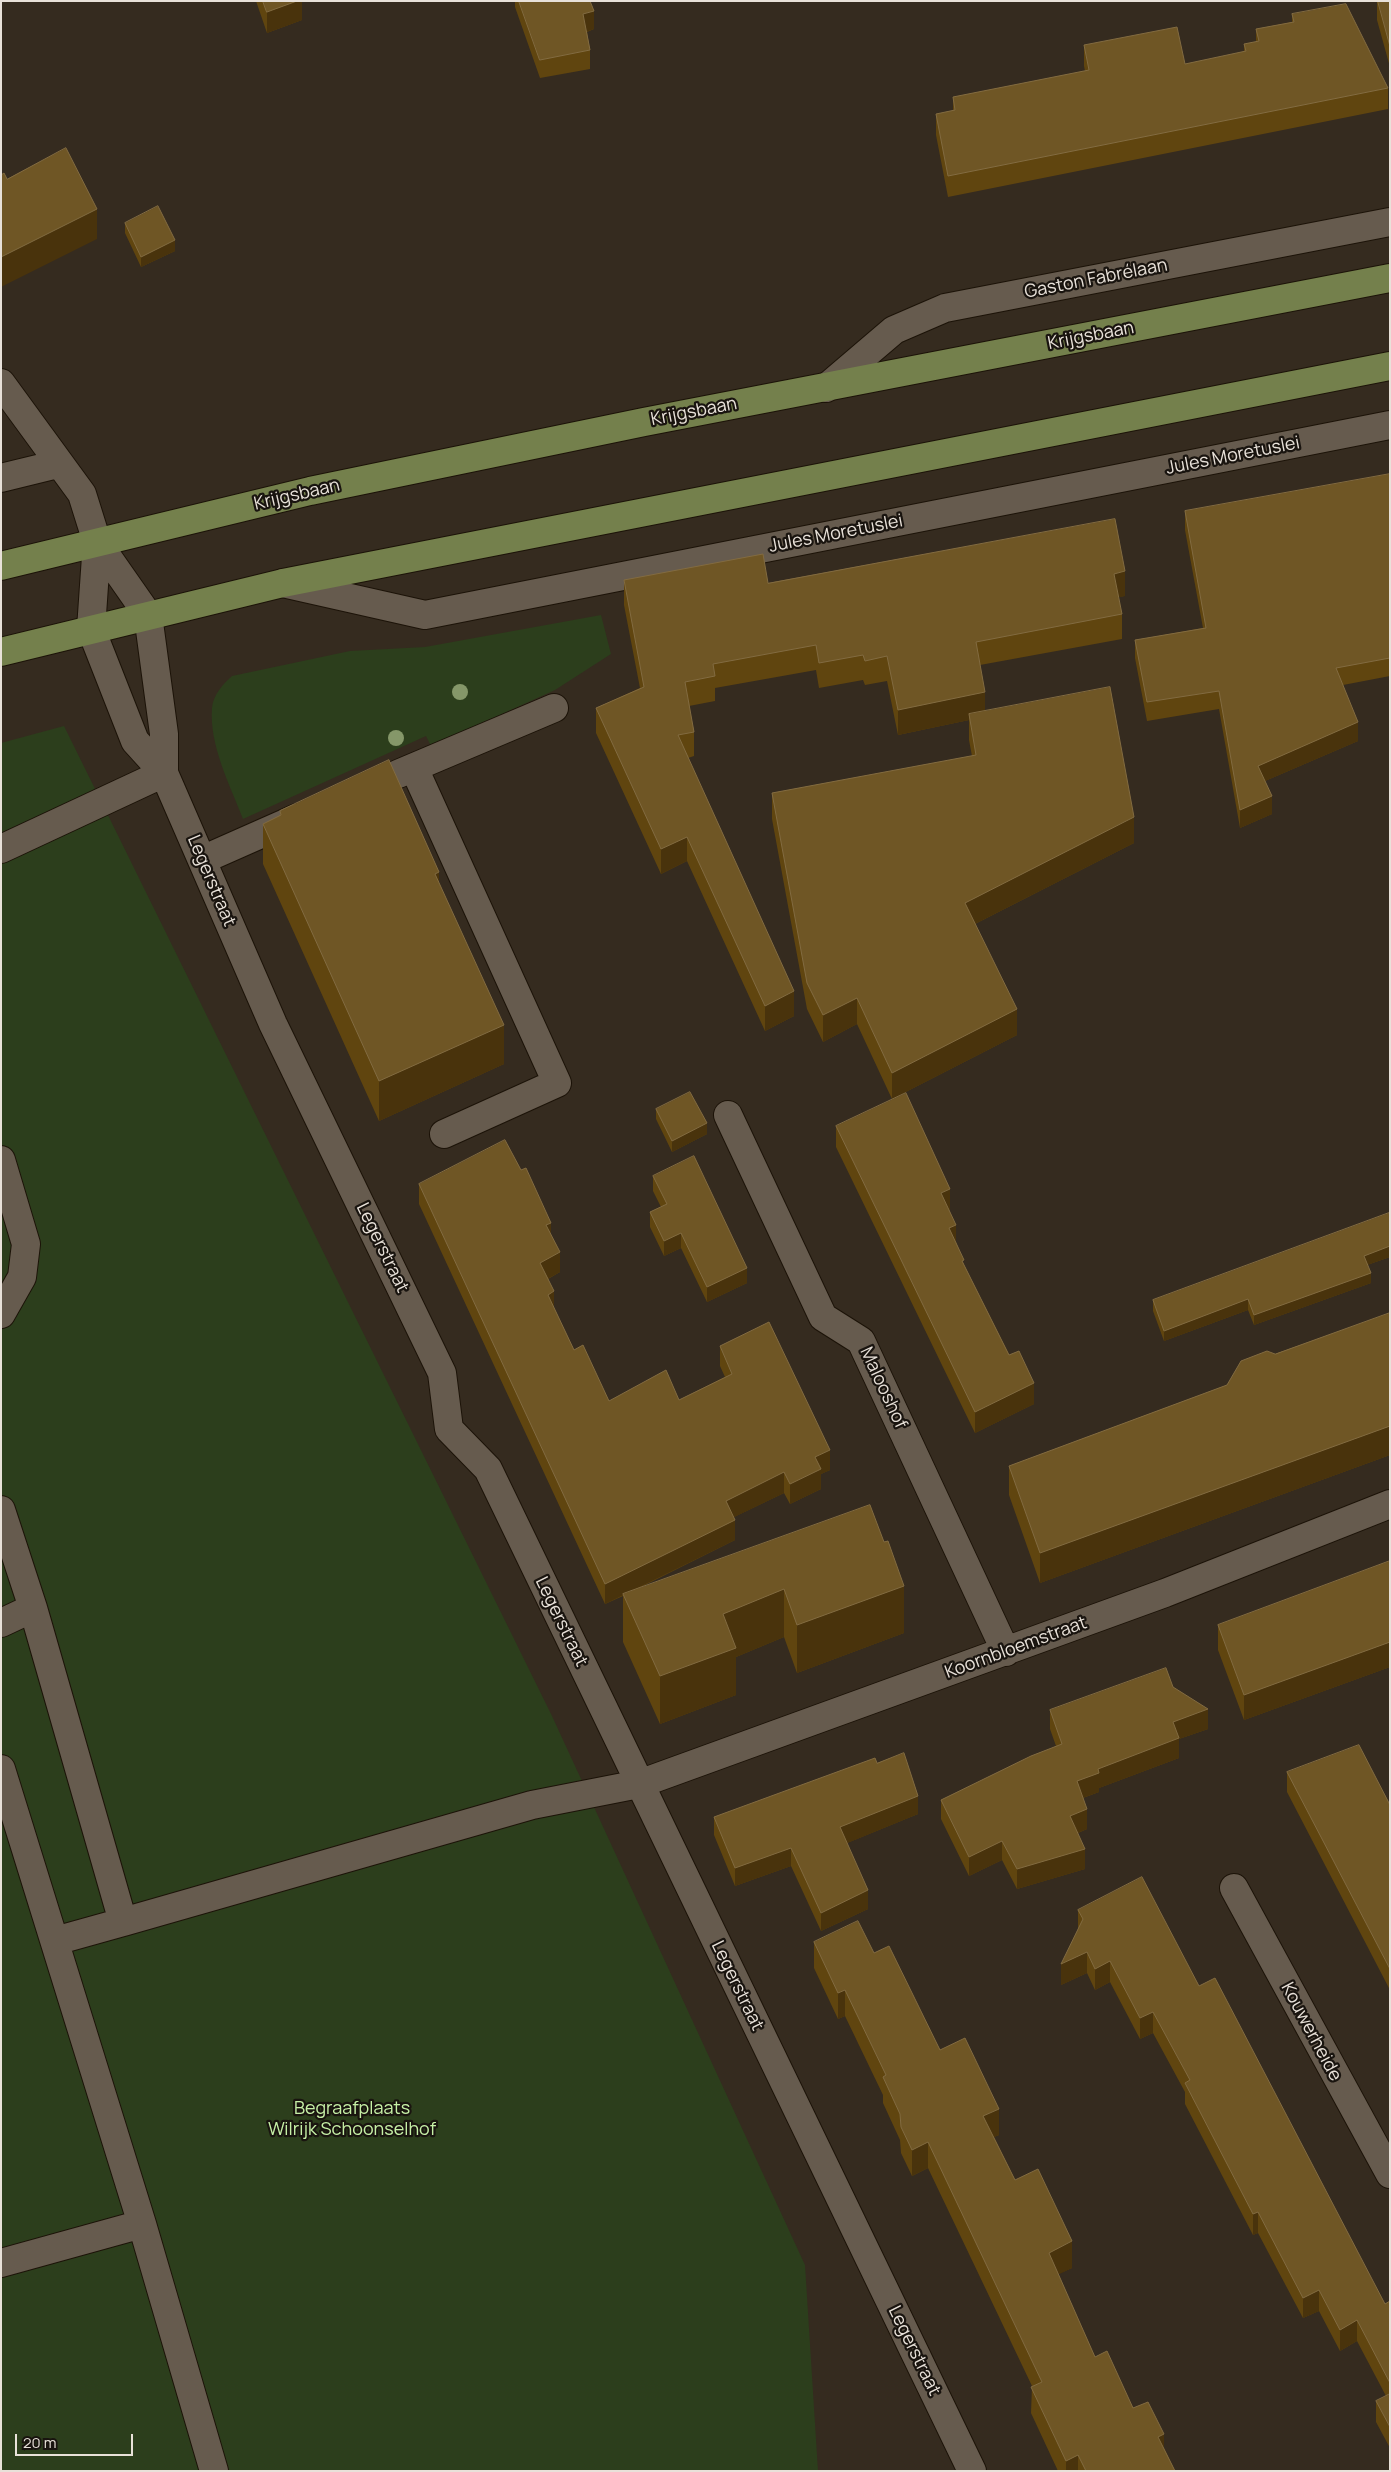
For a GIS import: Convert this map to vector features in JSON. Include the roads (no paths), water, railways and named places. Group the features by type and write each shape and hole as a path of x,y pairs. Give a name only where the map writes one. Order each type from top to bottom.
{"main road":[{"name":"Krijgsbaan","path":"1,566 310,491 635,424 1390,278"},
{"path":"1,652 283,582 1390,366"}],"street":[{"name":"Gaston Fabrélaan","path":"826,388 894,330 945,308 1390,222"},
{"path":"1,383 58,464 82,494 97,542"},
{"name":"Jules Moretuslei","path":"283,582 425,615 1390,425"},
{"path":"1,478 58,464"},
{"name":"Legerstraat","path":"97,542 148,615 164,734 164,773"},
{"name":"Legerstraat","path":"97,542 91,629 135,741 164,773 273,1024 442,1373 449,1429 488,1469 972,2471"},
{"path":"379,783 554,708"},
{"path":"414,768 557,1083 444,1134"},
{"path":"1,849 164,773"},
{"path":"202,860 318,809"},
{"name":"Malooshof","path":"728,1115 823,1317 861,1341 1006,1652"},
{"path":"1,1160 26,1244 22,1277 1,1314"},
{"name":"Koornbloemstraat","path":"55,1941 532,1805 639,1784 1166,1593 1390,1504"},
{"path":"1,1510 33,1608 123,1922"},
{"path":"1,1623 33,1608"},
{"path":"1,1769 142,2224 214,2471"},
{"name":"Kouwerheide","path":"1234,1888 1390,2174"},
{"path":"1,2263 142,2224"}],"park label":[{"name":"Begraafplaats Wilrijk Schoonselhof","path":"352,2119"}]}
